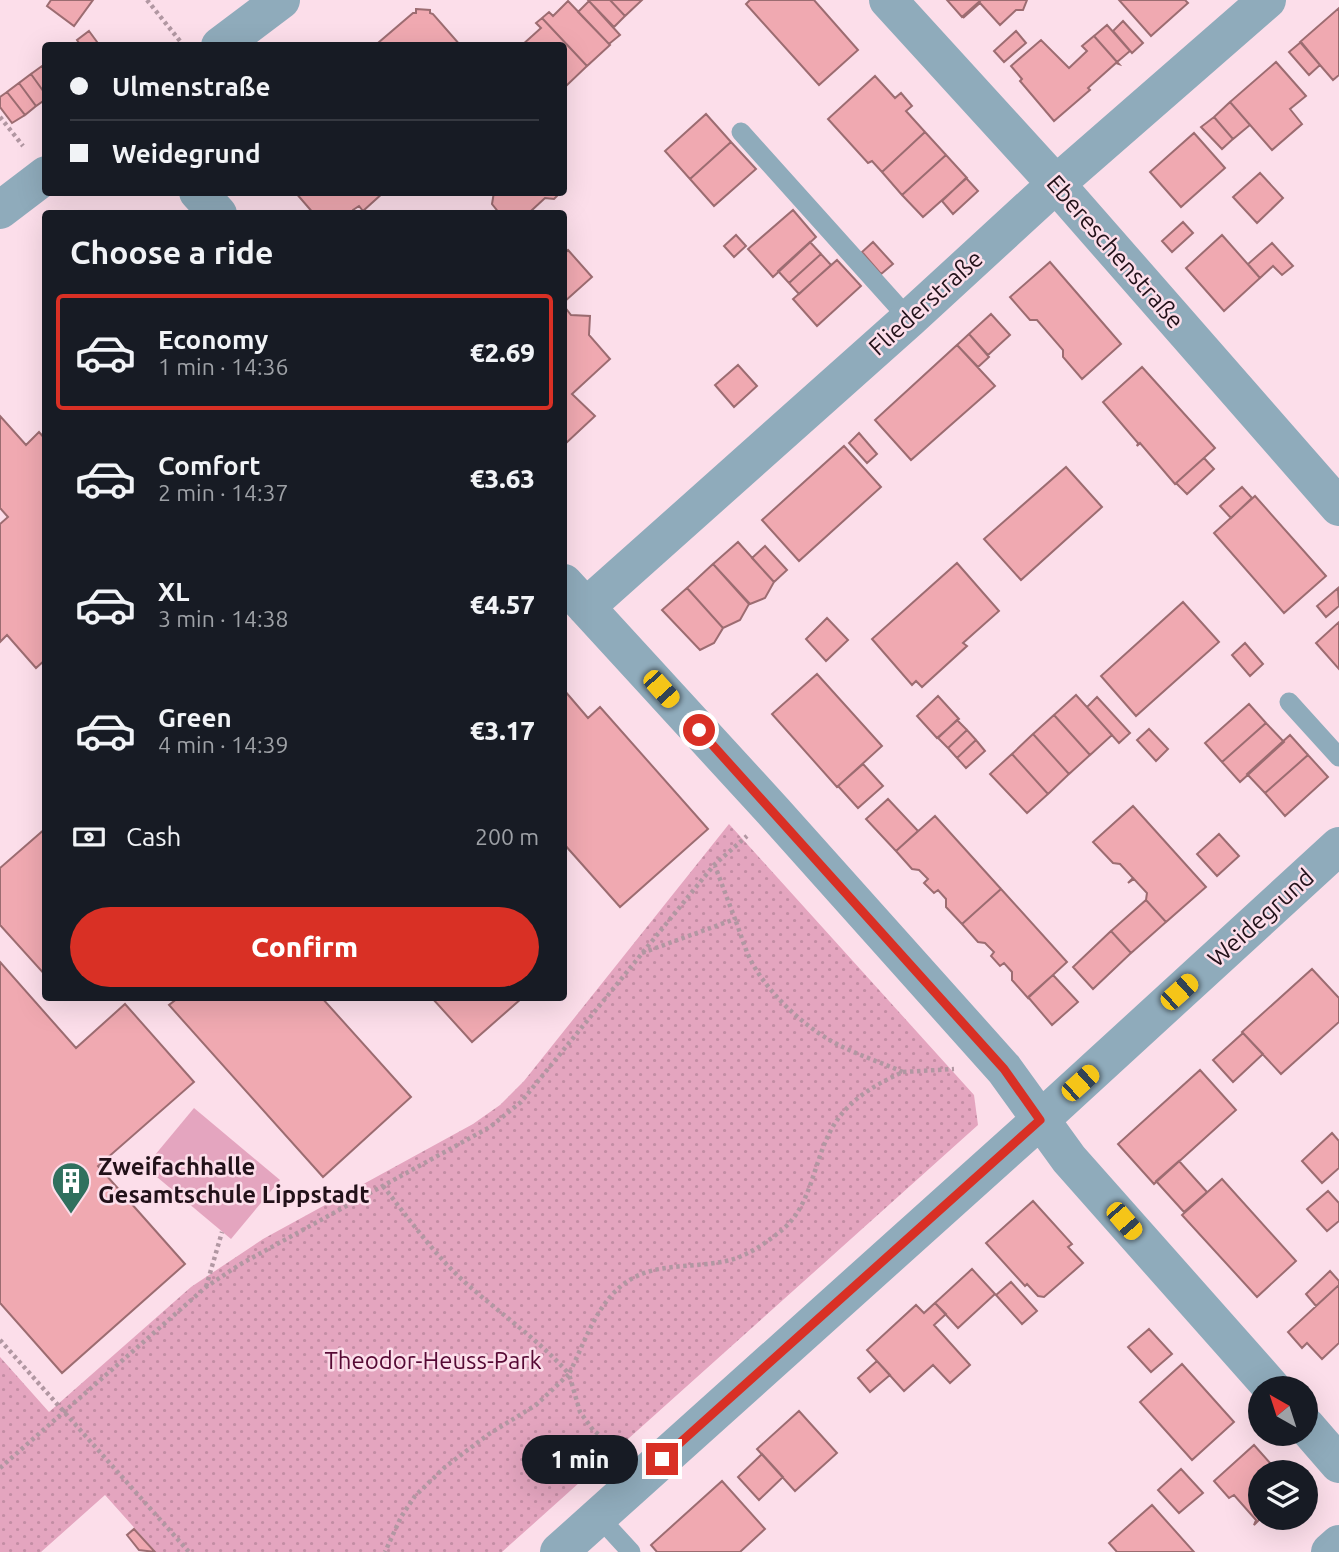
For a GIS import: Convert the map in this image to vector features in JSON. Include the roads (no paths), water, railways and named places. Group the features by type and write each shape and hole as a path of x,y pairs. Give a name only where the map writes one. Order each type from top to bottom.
{"street":[{"path":"225,42 281,0"},
{"name":"Ebereschenstraße","path":"888,0 1056,184 1339,507"},
{"name":"Fliederstraße","path":"575,595 909,319 1056,184 1267,0"},
{"path":"0,210 42,178"},
{"path":"202,196 214,210"},
{"path":"575,595 1004,1069 1069,1159 1261,1376"},
{"name":"Weidegrund","path":"559,1552 1040,1120 1339,846"},
{"path":"1318,1440 1339,1464"},
{"path":"1330,1552 1339,1544"}],"lane":[{"path":"741,132 909,319"},
{"path":"1289,702 1339,757"},
{"path":"598,1516 631,1552"}],"place":[{"name":"Zweifachhalle Gesamtschule Lippstadt","path":"71,1215"}],"park label":[{"name":"Theodor-Heuss-Park","path":"433,1361"}]}
